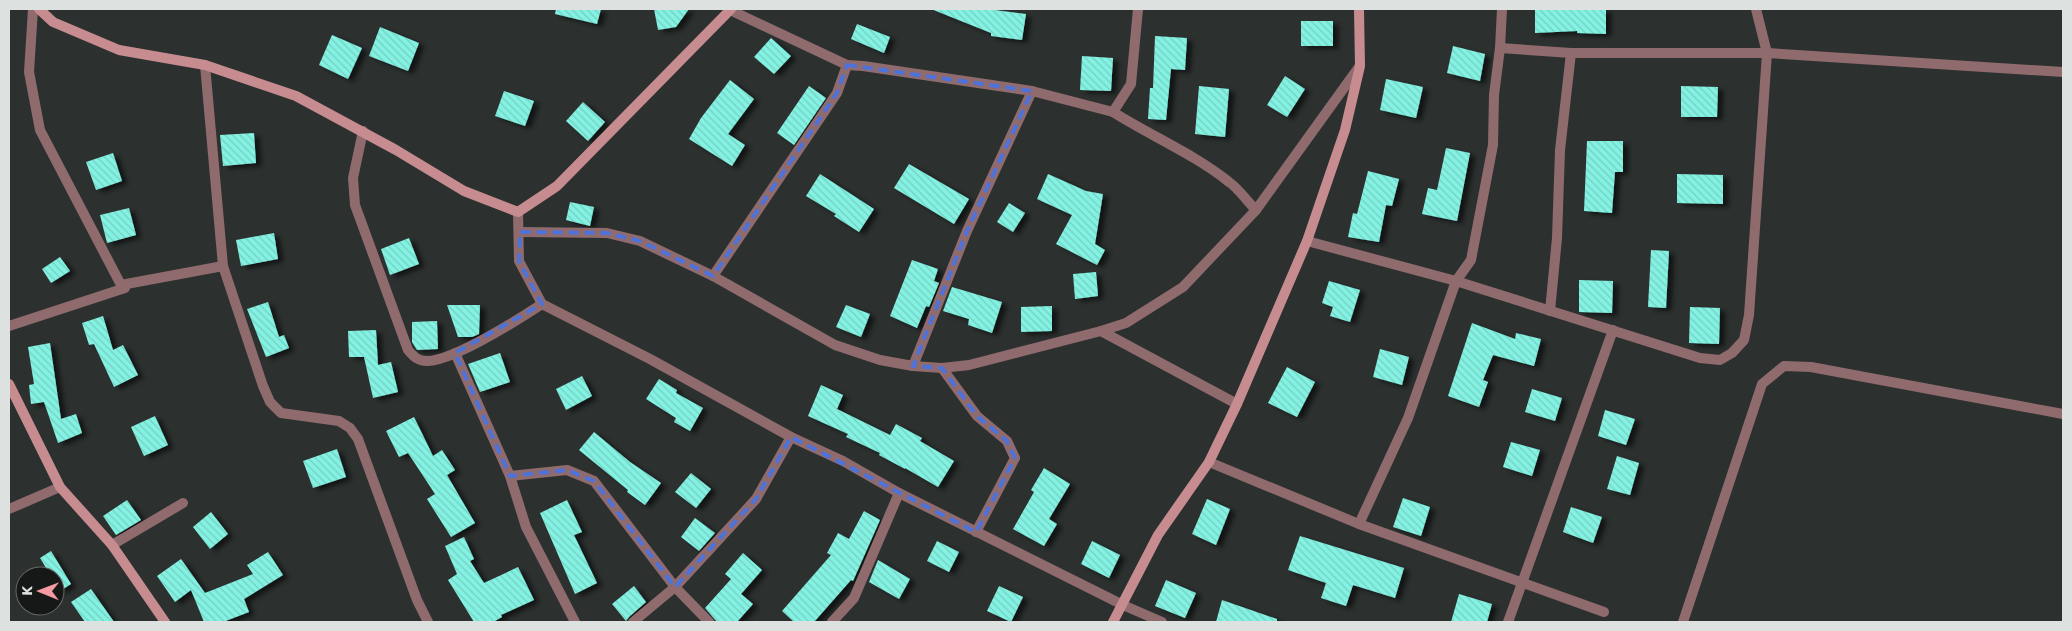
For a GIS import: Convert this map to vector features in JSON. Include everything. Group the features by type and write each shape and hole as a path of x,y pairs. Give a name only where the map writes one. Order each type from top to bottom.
{"street":[{"path":"9,326 125,288 121,285 40,130 29,72 33,9"},
{"path":"39,9 53,22 119,50 205,65 296,96 363,131 464,191 518,212"},
{"path":"1113,112 1131,84 1138,9"},
{"path":"1113,622 1158,535 1209,462 1237,404 1307,241 1345,130 1360,66 1360,9"},
{"path":"1359,524 1408,418 1456,281 1471,260 1493,145 1494,95 1500,48 1502,9"},
{"path":"1307,241 1456,281 1700,358 1720,360 1732,353 1744,340 1749,316 1767,53 1756,9"},
{"path":"518,212 557,186 731,10 847,65 1032,91 1113,112 1141,130 1190,156 1230,182 1256,210"},
{"path":"1500,48 1572,53 1767,53 2063,72"},
{"path":"1550,311 1557,238 1560,150 1572,53"},
{"path":"205,65 223,266 270,402 281,413 339,421 350,428 358,439 417,600 428,622"},
{"path":"713,276 837,94 847,65"},
{"path":"520,232 607,233 640,240 713,276 835,346 880,360 913,366 942,368 969,365 1126,323 1183,287 1256,210 1360,66"},
{"path":"913,366 967,231 1032,91"},
{"path":"363,131 353,178 354,205 408,350 416,359 428,361 455,353 514,322 542,304"},
{"path":"518,212 520,232 519,261 542,304 650,359 791,437 843,461 899,493 1123,605 1162,622"},
{"path":"121,285 223,266"},
{"path":"1508,622 1613,330"},
{"path":"1101,331 1237,404"},
{"path":"455,353 510,476 526,527 575,622"},
{"path":"1683,622 1762,384 1784,366 1811,367 2063,414"},
{"path":"942,368 977,416 1007,441 1015,458 976,532"},
{"path":"9,384 60,488 112,545 165,622"},
{"path":"633,622 676,587 756,499 791,437"},
{"path":"1209,462 1359,524 1604,612"},
{"path":"510,476 567,470 594,480 676,587 709,622"},
{"path":"9,509 60,488"},
{"path":"832,622 854,598 899,493"},
{"path":"112,545 183,503"}],"highlighted area":[{"path":"847,65 1032,91 967,231 913,366 942,368 977,416 1007,441 1015,458 976,532 791,437 756,499 675,587 594,481 567,470 510,476 455,353 542,304 519,261 520,232 607,233 640,241 713,276 837,93"}],"building":[{"path":"556,9 601,9 597,24 555,14"},
{"path":"654,9 689,9 676,27 658,30"},
{"path":"931,9 987,9 1026,14 1022,40 991,36 991,33"},
{"path":"1535,9 1606,9 1606,34 1577,33 1577,31 1535,33"},
{"path":"1301,21 1333,21 1333,46 1301,46"},
{"path":"857,24 890,37 884,53 851,39"},
{"path":"380,27 419,43 408,71 369,56"},
{"path":"332,35 362,48 348,79 319,65"},
{"path":"1155,36 1187,38 1185,70 1171,69 1166,120 1148,119 1150,88 1153,88"},
{"path":"771,38 791,56 774,74 754,57"},
{"path":"1453,46 1485,54 1480,81 1447,73"},
{"path":"1082,56 1113,58 1111,91 1080,90"},
{"path":"1285,76 1305,89 1287,117 1267,105"},
{"path":"1386,79 1423,87 1416,118 1380,110"},
{"path":"730,80 754,99 728,134 745,145 732,166 689,139 701,118"},
{"path":"809,86 826,98 794,145 777,133"},
{"path":"1199,86 1229,89 1225,137 1195,134"},
{"path":"1681,86 1718,87 1717,117 1681,117"},
{"path":"504,91 534,101 525,126 495,116"},
{"path":"583,102 605,122 588,141 566,121"},
{"path":"254,133 256,163 223,166 220,135"},
{"path":"1587,141 1623,141 1623,172 1615,172 1612,213 1584,211"},
{"path":"1446,148 1470,153 1457,221 1422,214 1428,188 1437,190"},
{"path":"113,153 122,181 96,190 86,162"},
{"path":"909,164 969,199 954,224 894,188"},
{"path":"1368,171 1399,179 1392,206 1386,205 1379,242 1348,237 1353,213 1357,214"},
{"path":"820,174 874,209 859,232 834,216 836,214 806,196"},
{"path":"1048,174 1086,191 1103,194 1095,244 1105,250 1097,265 1056,244 1072,215 1037,199"},
{"path":"1677,174 1723,175 1723,204 1677,203"},
{"path":"570,202 594,207 590,226 566,220"},
{"path":"1009,203 1025,213 1013,232 997,222"},
{"path":"129,208 136,235 107,243 100,215"},
{"path":"274,233 278,259 241,266 236,240"},
{"path":"409,238 419,264 390,275 381,249"},
{"path":"1651,250 1669,251 1666,308 1648,307"},
{"path":"60,257 70,271 51,283 42,269"},
{"path":"912,260 938,269 934,281 939,283 929,307 926,306 917,328 890,316"},
{"path":"1096,272 1098,296 1075,299 1073,274"},
{"path":"1579,280 1613,281 1612,313 1579,312"},
{"path":"1329,281 1360,290 1350,322 1330,316 1333,307 1322,303"},
{"path":"952,287 1002,302 992,333 968,325 969,319 943,311"},
{"path":"268,302 279,337 284,335 289,348 266,357 247,309"},
{"path":"447,305 480,305 479,334 472,337 458,337"},
{"path":"846,305 870,314 861,337 836,327"},
{"path":"1052,306 1052,331 1021,332 1021,307"},
{"path":"1690,307 1720,308 1719,344 1689,343"},
{"path":"103,316 113,350 123,345 138,375 114,387 94,344 89,345 82,323"},
{"path":"437,321 438,349 417,350 412,342 412,322"},
{"path":"1472,323 1515,339 1516,333 1541,339 1534,366 1493,355 1483,380 1488,382 1479,407 1448,396"},
{"path":"376,330 378,365 391,362 398,392 373,398 364,357 349,357 348,331"},
{"path":"50,343 61,419 76,414 82,433 58,443 44,402 31,404 29,385 34,384 28,347"},
{"path":"1380,349 1409,357 1402,385 1373,377"},
{"path":"500,353 510,382 480,392 468,364"},
{"path":"1287,367 1315,382 1297,417 1268,403"},
{"path":"582,376 592,396 566,410 556,389"},
{"path":"659,379 677,390 676,393 703,408 690,431 674,422 676,418 646,399"},
{"path":"821,385 843,395 837,409 890,435 896,424 922,438 920,441 954,461 938,487 879,455 880,453 846,437 848,434 808,416"},
{"path":"1532,389 1562,398 1555,421 1525,412"},
{"path":"1605,410 1635,419 1626,445 1598,436"},
{"path":"155,416 168,445 144,456 131,427"},
{"path":"414,417 433,456 442,450 455,470 447,475 475,523 451,537 427,499 435,494 408,453 399,457 386,431"},
{"path":"594,432 630,462 661,483 645,505 627,492 628,490 579,450"},
{"path":"1511,442 1540,450 1532,476 1503,467"},
{"path":"337,449 346,477 313,488 303,461"},
{"path":"1617,456 1639,463 1630,495 1607,489"},
{"path":"1044,468 1070,484 1049,519 1057,524 1044,546 1013,529 1034,492 1031,490"},
{"path":"691,473 711,489 696,508 675,492"},
{"path":"1403,498 1430,507 1421,536 1393,527"},
{"path":"1207,499 1230,509 1216,545 1192,534"},
{"path":"127,500 141,520 116,535 103,516"},
{"path":"567,500 582,532 574,535 597,583 575,594 540,513"},
{"path":"1571,507 1602,517 1593,543 1563,532"},
{"path":"864,511 880,520 853,581 851,580 814,622 794,622 782,611 831,555 827,553 838,533 849,539"},
{"path":"211,512 228,534 210,549 193,527"},
{"path":"695,518 715,533 699,551 681,537"},
{"path":"1300,536 1404,568 1395,598 1353,585 1346,606 1321,598 1326,583 1288,570"},
{"path":"464,537 474,559 470,561 484,583 518,567 534,600 501,615 502,617 493,622 474,622 448,580 457,574 445,546"},
{"path":"937,541 959,552 949,572 927,561"},
{"path":"1092,541 1120,555 1109,578 1081,564"},
{"path":"51,551 60,566 45,566 40,558"},
{"path":"268,552 283,575 244,599 249,612 223,622 204,622 191,590 175,602 157,576 181,559 205,593 253,574 247,565"},
{"path":"743,553 762,570 741,594 753,604 737,622 717,622 705,608 731,579 725,574"},
{"path":"878,560 910,579 899,599 869,582"},
{"path":"65,574 71,584 65,588"},
{"path":"1166,580 1196,593 1185,618 1155,606"},
{"path":"634,586 646,602 626,621 612,604"},
{"path":"999,586 1023,597 1011,622 987,611"},
{"path":"91,589 114,622 85,622 71,602"},
{"path":"1459,594 1492,604 1487,622 1451,622"},
{"path":"1222,600 1277,619 1277,622 1216,622"}]}
